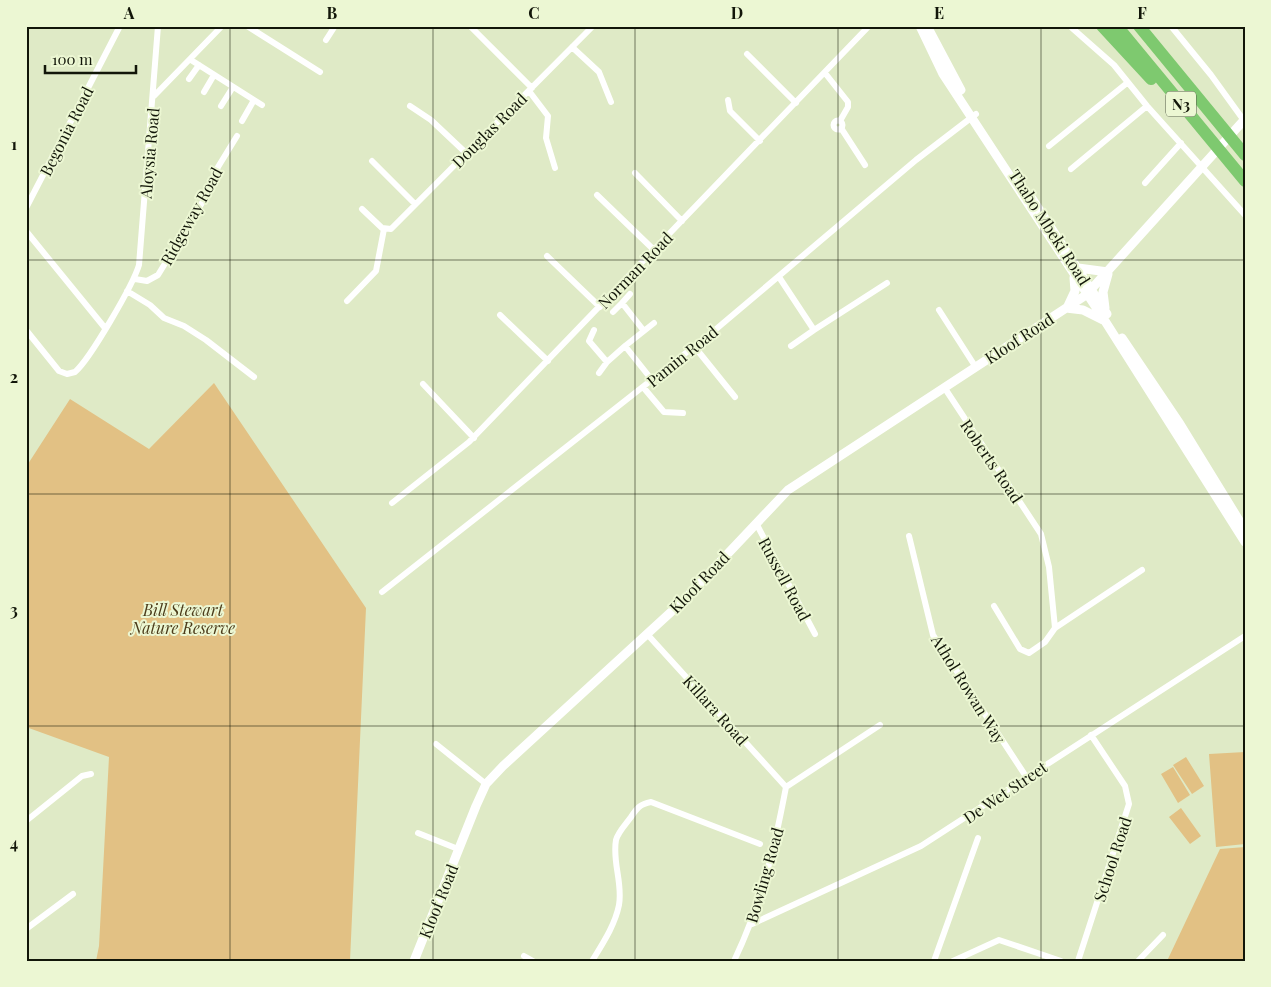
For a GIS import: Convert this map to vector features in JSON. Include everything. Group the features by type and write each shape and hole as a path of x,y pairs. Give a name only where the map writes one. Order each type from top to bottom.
{"highway":[{"path":"1102,26 1150,78 1203,130"},
{"name":"N3","path":"1117,26 1245,181"},
{"name":"N3","path":"1139,26 1245,155"}],"main road":[{"name":"Thabo Mbeki Road","path":"920,26 944,74 974,116 1178,427 1220,497"},
{"name":"Thabo Mbeki Road","path":"927,26 966,104"},
{"name":"Kloof Road","path":"414,961 486,784 683,601 780,497 801,480 1089,292 1244,120"},
{"path":"1109,271 1103,292 1105,316 1067,307 1075,291 1076,272 1109,271"},
{"path":"1220,497 1245,530"},
{"path":"1220,497 1245,542"}],"street":[{"name":"Begonia Road","path":"26,208 120,26"},
{"name":"Aloysia Road","path":"135,279 139,265 154,96 158,26"},
{"path":"154,96 222,26"},
{"path":"247,26 320,72"},
{"path":"326,40 335,26"},
{"path":"470,26 530,89 548,116 546,138 555,168"},
{"name":"Douglas Road","path":"384,230 391,229 593,26"},
{"name":"Norman Road","path":"392,503 474,438 869,26"},
{"path":"1171,26 1211,75 1244,120"},
{"path":"1072,28 1114,65 1147,106 1245,216"},
{"path":"572,47 599,72 610,102"},
{"path":"747,54 796,103"},
{"path":"191,60 262,105"},
{"path":"190,79 199,65"},
{"path":"825,73 848,102 848,107 840,124 865,165"},
{"path":"204,92 214,75"},
{"path":"1049,146 1128,83"},
{"path":"222,106 233,87"},
{"path":"242,121 254,100"},
{"path":"728,100 730,111 760,141"},
{"path":"410,106 430,120 466,153"},
{"path":"1071,169 1147,106"},
{"name":"Pamin Road","path":"382,592 652,380 779,277 897,176 974,116"},
{"name":"Ridgeway Road","path":"135,279 146,281 158,275 208,193 218,167 237,136"},
{"path":"1145,183 1181,143"},
{"path":"372,161 415,204"},
{"path":"635,173 682,221"},
{"path":"597,195 654,250"},
{"path":"347,301 376,271 384,230 362,209"},
{"path":"26,231 105,328"},
{"path":"547,256 600,308"},
{"path":"779,277 814,330"},
{"path":"26,330 59,371 69,374 78,369 135,279"},
{"path":"791,346 887,283"},
{"path":"127,291 150,305 164,318 206,340 254,377"},
{"path":"613,312 630,294"},
{"path":"622,303 644,331"},
{"path":"939,310 975,366"},
{"path":"500,315 548,361"},
{"path":"599,373 607,362 624,346 654,322"},
{"path":"594,330 589,341 607,362"},
{"path":"624,346 652,380"},
{"path":"694,346 735,397"},
{"path":"423,384 474,438"},
{"path":"643,387 664,412 683,413"},
{"name":"Roberts Road","path":"944,387 1042,534 1049,567 1056,628"},
{"name":"Russell Road","path":"756,523 815,634"},
{"name":"Athol Rowan Way","path":"909,536 933,635 1027,778"},
{"path":"994,606 1020,649 1025,653 1041,646 1056,628 1142,570"},
{"name":"Killara Road","path":"647,634 786,787"},
{"name":"De Wet Street","path":"752,924 921,846 1245,636"},
{"path":"786,787 880,725"},
{"name":"School Road","path":"1078,961 1129,804 1125,786 1091,735"},
{"path":"436,744 486,784"},
{"path":"26,821 82,776 91,774"},
{"name":"Bowling Road","path":"734,961 752,924 766,880 786,787"},
{"path":"592,961 618,911 620,888 617,869 617,838 638,807 643,803 651,802 760,844"},
{"path":"418,833 458,849"},
{"path":"934,961 978,838"},
{"path":"26,929 73,894"},
{"path":"1138,961 1163,935"},
{"path":"952,961 999,940 1062,961"},
{"path":"524,956 533,961"}],"green space":[{"name":"Bill Stewart Nature Reserve","path":"214,383 366,608 350,961 96,961 99,946 109,757 26,727 26,467 70,399 149,449"},
{"path":"1245,752 1245,844 1216,847 1209,754"},
{"path":"1186,757 1204,786 1192,794 1173,765"},
{"path":"1173,767 1190,795 1178,803 1161,774"},
{"path":"1181,808 1201,836 1190,844 1169,817"},
{"path":"1245,847 1245,961 1167,961 1220,849"}]}
